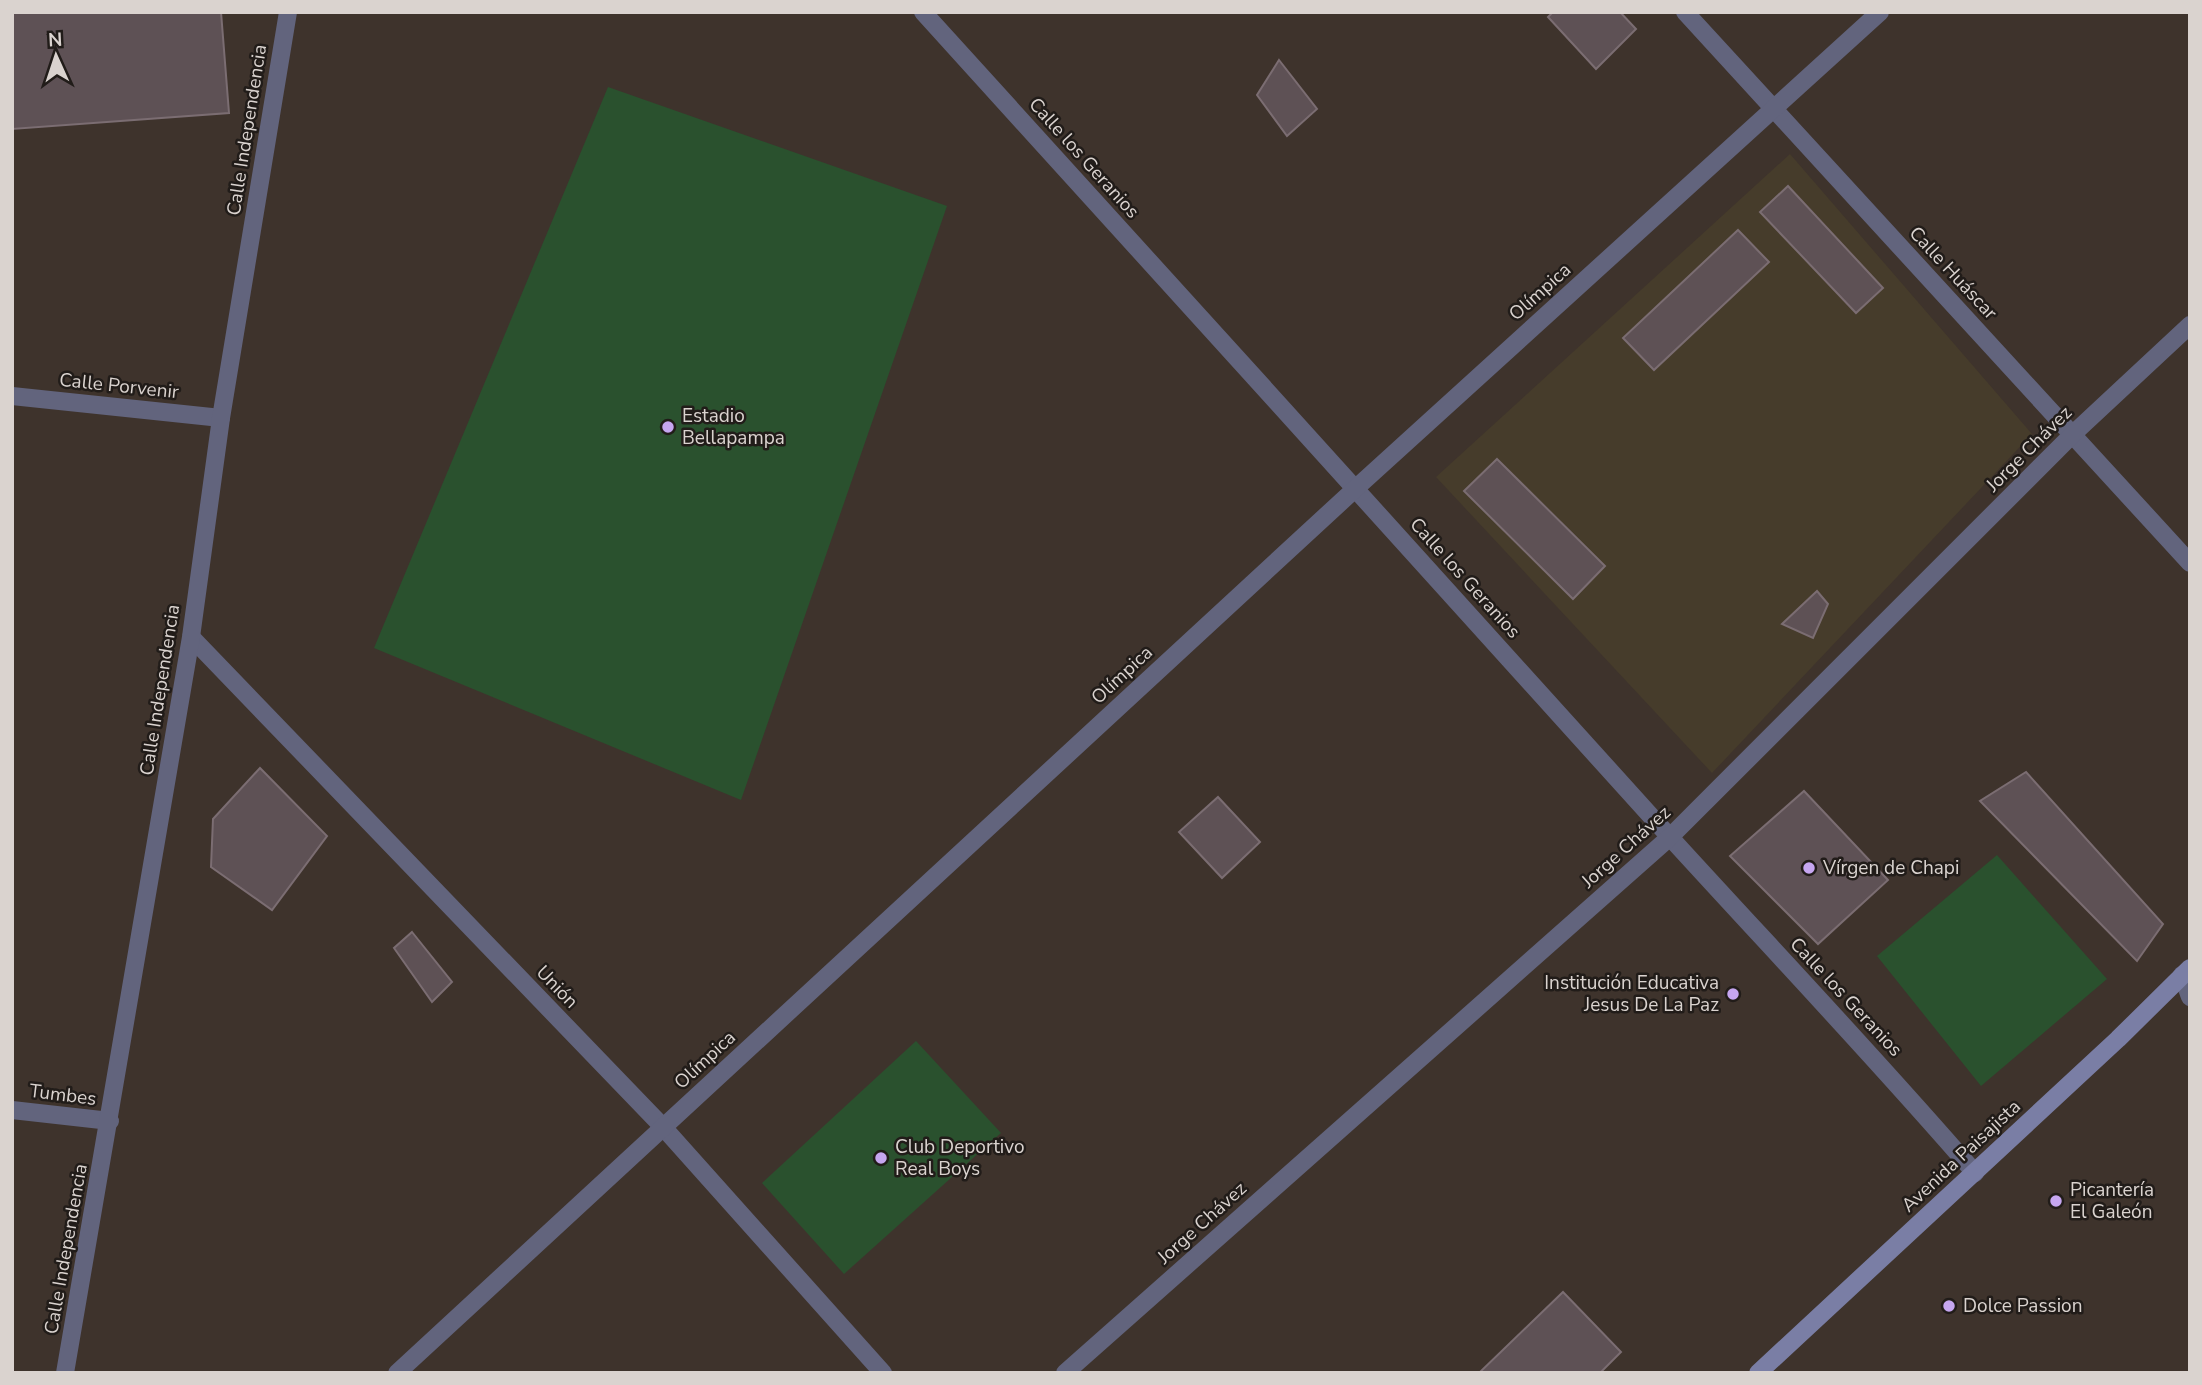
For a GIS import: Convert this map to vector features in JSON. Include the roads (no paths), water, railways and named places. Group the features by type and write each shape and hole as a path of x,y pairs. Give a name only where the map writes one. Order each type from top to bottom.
{"main road":[{"name":"Avenida Paisajista","path":"1758,1373 2118,1039 2186,971"}],"street":[{"name":"Calle Independencia","path":"65,1373 191,638 221,418 288,12"},
{"name":"Calle los Geranios","path":"923,12 1975,1172"},
{"name":"Calle Huáscar","path":"1685,12 2190,563"},
{"name":"Olímpica","path":"397,1373 1356,488 1880,12"},
{"name":"Jorge Chávez","path":"1065,1373 1670,837 2073,434 2190,325"},
{"name":"Calle Porvenir","path":"12,396 221,418"},
{"name":"Unión","path":"191,638 663,1127 883,1373"},
{"path":"2186,971 2190,997"},
{"name":"Tumbes","path":"12,1110 110,1121"}],"place":[{"name":"Estadio Bellapampa","path":"668,427"},
{"name":"Vírgen de Chapi","path":"1809,868"},
{"name":"Institución Educativa Jesus De La Paz","path":"1733,994"},
{"name":"Club Deportivo Real Boys","path":"881,1158"},
{"name":"Picantería El Galeón","path":"2056,1201"},
{"name":"Dolce Passion","path":"1949,1306"}]}
